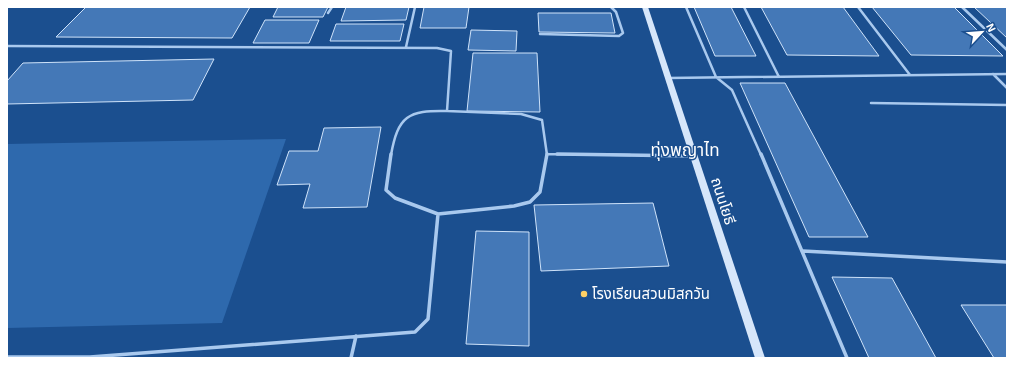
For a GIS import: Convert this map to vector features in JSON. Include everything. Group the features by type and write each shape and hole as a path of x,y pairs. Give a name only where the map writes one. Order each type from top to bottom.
{"street":[{"name":"ถนนโยธี","path":"644,7 760,358"}],"lane":[{"path":"328,13 332,7"},
{"path":"406,48 415,7"},
{"path":"540,34 619,36 623,33 616,12 611,7"},
{"path":"686,7 716,77 732,90 781,199 847,358"},
{"path":"744,7 779,77"},
{"path":"858,7 910,75"},
{"path":"962,7 1007,50"},
{"path":"7,46 438,48 451,51 447,111"},
{"path":"993,74 1007,88"},
{"path":"668,78 1007,74"},
{"path":"871,103 1007,105"},
{"path":"447,111 521,114 542,120 547,154 540,192 530,202 514,206 438,214 395,198 386,190 396,136 406,118 415,114 447,111"},
{"path":"547,154 693,156"},
{"path":"7,357 90,357 415,332 428,319 438,214"},
{"path":"803,251 1007,262"},
{"path":"351,358 356,336"}],"shaded area":[{"path":"286,139 222,323 7,328 7,144"}],"building":[{"path":"86,7 250,7 232,38 56,37"},
{"path":"278,7 328,7 323,17 273,17"},
{"path":"346,7 409,7 406,20 341,21"},
{"path":"424,7 469,7 466,28 420,28"},
{"path":"694,7 731,7 756,56 715,56"},
{"path":"761,7 843,7 879,56 787,55"},
{"path":"872,7 954,7 1003,56 911,55"},
{"path":"974,7 1007,7 1007,38"},
{"path":"538,13 611,13 615,33 539,32"},
{"path":"265,20 319,20 309,43 253,43"},
{"path":"336,24 404,24 400,41 330,41"},
{"path":"471,30 517,31 516,51 468,50"},
{"path":"473,53 537,53 540,112 467,111"},
{"path":"214,59 193,100 7,104 7,81 23,63"},
{"path":"740,83 785,83 868,237 809,237"},
{"path":"381,127 367,207 303,208 310,184 277,185 289,151 318,151 324,128"},
{"path":"653,203 669,266 541,271 534,205"},
{"path":"476,231 529,232 529,346 466,344"},
{"path":"832,277 892,278 936,358 869,358"},
{"path":"961,305 1007,305 1007,358 994,358"}],"place":[{"name":"โรงเรียนสวนมิสกวัน","path":"584,294"}],"district":[{"name":"ทุ่งพญาไท","path":"685,150"}]}
